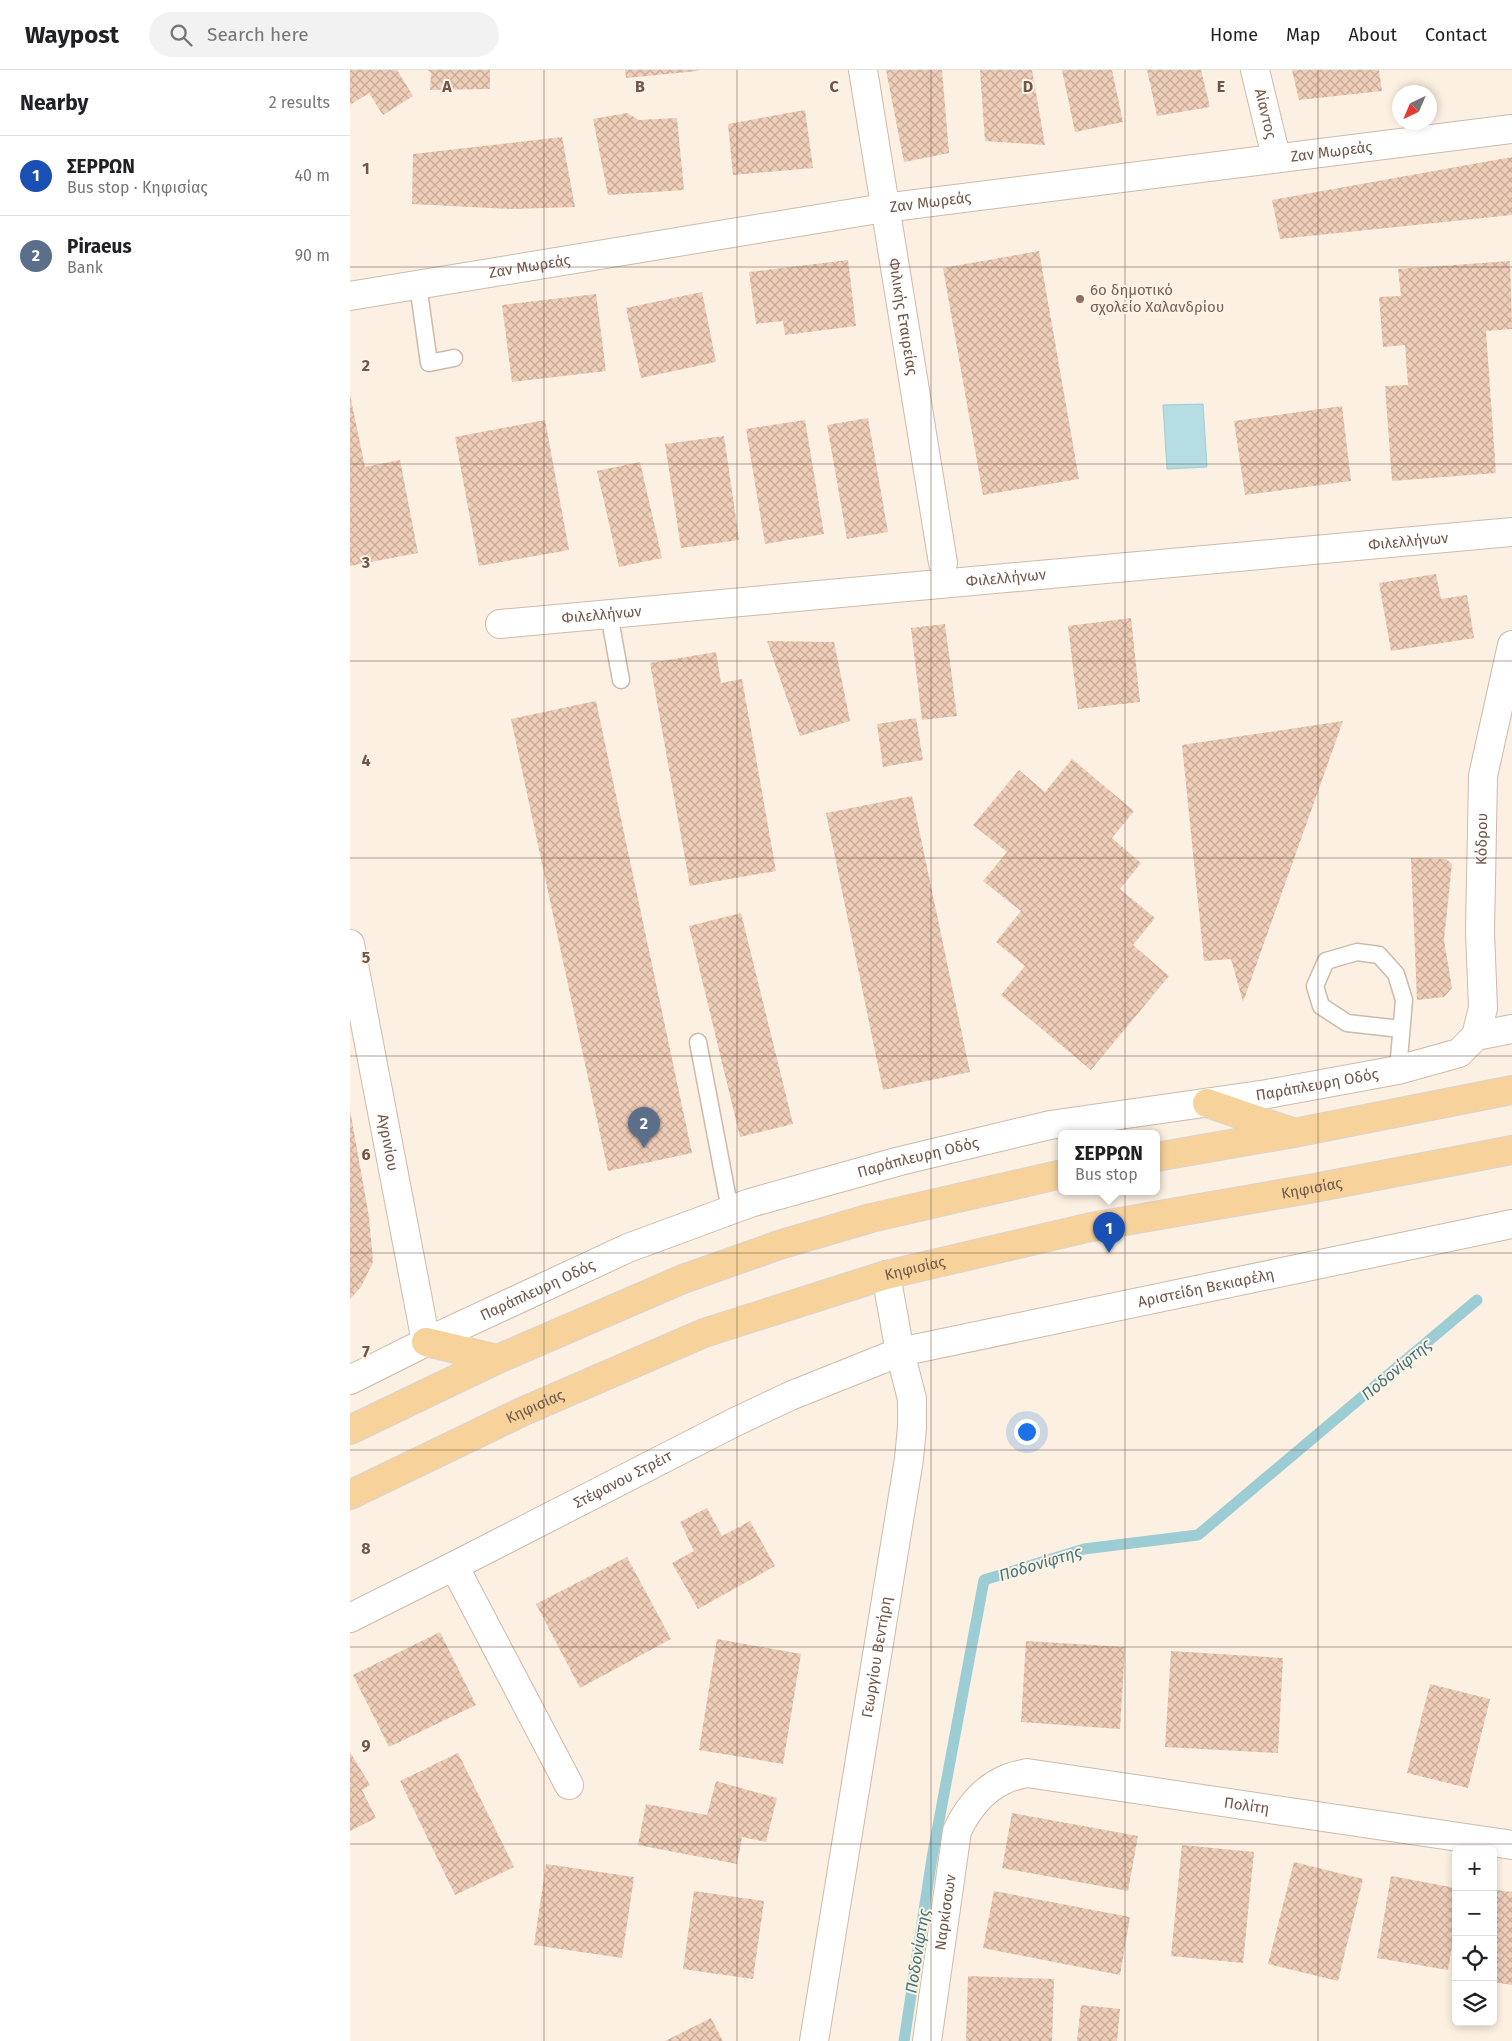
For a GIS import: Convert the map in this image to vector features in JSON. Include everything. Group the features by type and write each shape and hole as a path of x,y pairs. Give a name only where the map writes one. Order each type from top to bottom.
{"main road":[{"path":"1160,1156 1294,1133 1512,1090"},
{"path":"1207,1103 1294,1133"},
{"name":"Κηφισίας","path":"350,1495 524,1411 704,1333 886,1275 1091,1228 1299,1191 1512,1150"},
{"path":"350,1430 498,1359 683,1279 779,1245 871,1218 1058,1175"},
{"path":"426,1342 498,1359"}],"street":[{"name":"Φιλικής Εταιρείας","path":"863,70 943,563"},
{"name":"Αίαντος","path":"1256,70 1276,157"},
{"name":"Ζαν Μωρεάς","path":"350,296 884,208 1276,157 1512,129"},
{"name":"Φιλελλήνων","path":"500,624 1512,532"},
{"name":"Κόδρου","path":"1476,1036 1483,1008 1480,932 1483,776 1512,645"},
{"name":"Αγρινίου","path":"350,944 426,1342"},
{"path":"1476,1036 1512,1029"},
{"name":"Παράπλευρη Οδός","path":"350,1380 426,1342 628,1248 730,1210 900,1160 1050,1125 1207,1103 1398,1070 1459,1053 1476,1036"},
{"name":"Αριστείδη Βεκιαρέλη","path":"900,1352 1512,1224"},
{"name":"Γεωργίου Βεντήρη","path":"814,2041 909,1459 912,1399 900,1352 886,1275"},
{"name":"Στέφανου Στρέιτ","path":"350,1618 733,1423 790,1396 900,1352"},
{"path":"454,1566 569,1785"},
{"name":"Πολίτη","path":"984,1793 1004,1779 1027,1773 1512,1845"},
{"name":"Ναρκίσσων","path":"927,2041 957,1832 966,1814 984,1793"}],"lane":[{"path":"418,285 429,363 454,358"},
{"path":"609,614 621,680"},
{"path":"1398,1070 1404,1000 1396,974 1379,955 1357,952 1326,961 1315,986 1321,1006 1347,1023 1401,1029"},
{"path":"698,1042 730,1210"}],"water":[{"path":"1203,404 1207,467 1167,469 1163,405"}],"building":[{"path":"350,70 397,70 413,96 383,115 369,93 350,105"},
{"path":"428,70 490,70 490,89 430,90 431,73"},
{"path":"625,70 698,70 698,71 626,78"},
{"path":"886,70 942,70 949,153 904,162"},
{"path":"980,70 1032,70 1045,145 985,141"},
{"path":"1062,70 1112,70 1123,122 1075,132"},
{"path":"1147,70 1201,70 1210,107 1157,116"},
{"path":"1292,70 1379,70 1382,91 1299,100"},
{"path":"805,110 813,168 733,175 728,124"},
{"path":"627,113 639,120 677,118 684,190 608,195 593,119"},
{"path":"562,137 575,207 512,209 412,204 413,154"},
{"path":"1512,157 1512,215 1280,239 1272,200"},
{"path":"1039,251 1079,479 983,495 943,268"},
{"path":"848,260 856,326 785,335 783,321 756,324 749,272"},
{"path":"1510,261 1512,329 1486,331 1496,473 1392,481 1385,386 1408,385 1405,345 1383,347 1379,297 1401,296 1398,269"},
{"path":"702,292 716,362 641,378 626,308"},
{"path":"596,294 606,371 512,382 502,305"},
{"path":"350,395 365,467 400,460 418,553 350,566"},
{"path":"1342,406 1351,481 1245,495 1234,421"},
{"path":"868,418 888,532 847,539 827,425"},
{"path":"545,420 569,550 479,566 455,437"},
{"path":"805,420 824,534 765,544 746,429"},
{"path":"724,436 739,540 681,548 665,444"},
{"path":"640,462 662,558 619,567 597,471"},
{"path":"1436,574 1441,599 1467,595 1474,638 1391,651 1379,583"},
{"path":"1131,618 1140,702 1078,709 1068,626"},
{"path":"945,624 957,716 922,720 911,628"},
{"path":"767,641 834,642 850,721 800,736"},
{"path":"716,652 721,683 742,679 776,871 690,886 650,663"},
{"path":"596,701 692,1153 608,1171 511,719"},
{"path":"916,718 923,760 883,767 877,724"},
{"path":"1343,721 1243,1002 1231,959 1204,961 1182,745"},
{"path":"1072,759 1134,811 1112,838 1141,863 1120,889 1155,918 1133,945 1169,976 1091,1070 1001,995 1025,966 996,942 1021,911 983,881 1007,852 973,825 1019,770 1045,792"},
{"path":"912,796 970,1072 883,1090 826,813"},
{"path":"1411,858 1446,859 1452,864 1444,940 1452,988 1444,997 1417,1000"},
{"path":"741,913 793,1124 740,1137 689,926"},
{"path":"350,1110 369,1217 373,1262 361,1287 350,1299"},
{"path":"707,1508 722,1536 750,1521 775,1566 698,1609 672,1563 694,1551 680,1522"},
{"path":"627,1557 671,1639 580,1688 536,1604"},
{"path":"440,1632 476,1705 389,1747 353,1675"},
{"path":"717,1639 801,1654 783,1764 699,1750"},
{"path":"1026,1641 1125,1647 1120,1729 1021,1722"},
{"path":"1171,1651 1283,1658 1278,1753 1165,1747"},
{"path":"1430,1684 1490,1699 1468,1788 1407,1773"},
{"path":"350,1752 370,1785 362,1790 376,1818 350,1831"},
{"path":"458,1753 514,1867 455,1895 400,1781"},
{"path":"716,1781 777,1798 766,1842 742,1837 737,1864 638,1845 646,1804 707,1815"},
{"path":"1012,1813 1138,1836 1128,1891 1002,1868"},
{"path":"1182,1845 1254,1852 1243,1963 1171,1956"},
{"path":"1294,1862 1363,1879 1338,1981 1268,1964"},
{"path":"546,1864 634,1877 622,1958 534,1945"},
{"path":"1391,1876 1452,1887 1452,1946 1448,1970 1377,1958"},
{"path":"1497,1890 1512,1892 1512,1985 1497,1983"},
{"path":"694,1891 764,1901 753,1979 683,1969"},
{"path":"994,1891 1130,1917 1120,1975 983,1948"},
{"path":"968,1976 1054,1979 1052,2041 966,2041"},
{"path":"1081,2005 1120,2009 1117,2041 1077,2041"},
{"path":"711,2018 723,2041 665,2041"}],"waterway":[{"name":"Ποδονίφτης","path":"904,2041 932,1858 984,1580 1084,1549 1198,1535 1477,1300"}],"place":[{"name":"6ο δημοτικό σχολείο Χαλανδρίου","path":"1080,299"},
{"name":"Piraeus","path":"644,1148"},
{"name":"ΣΕΡΡΩΝ","path":"1109,1253"}]}
